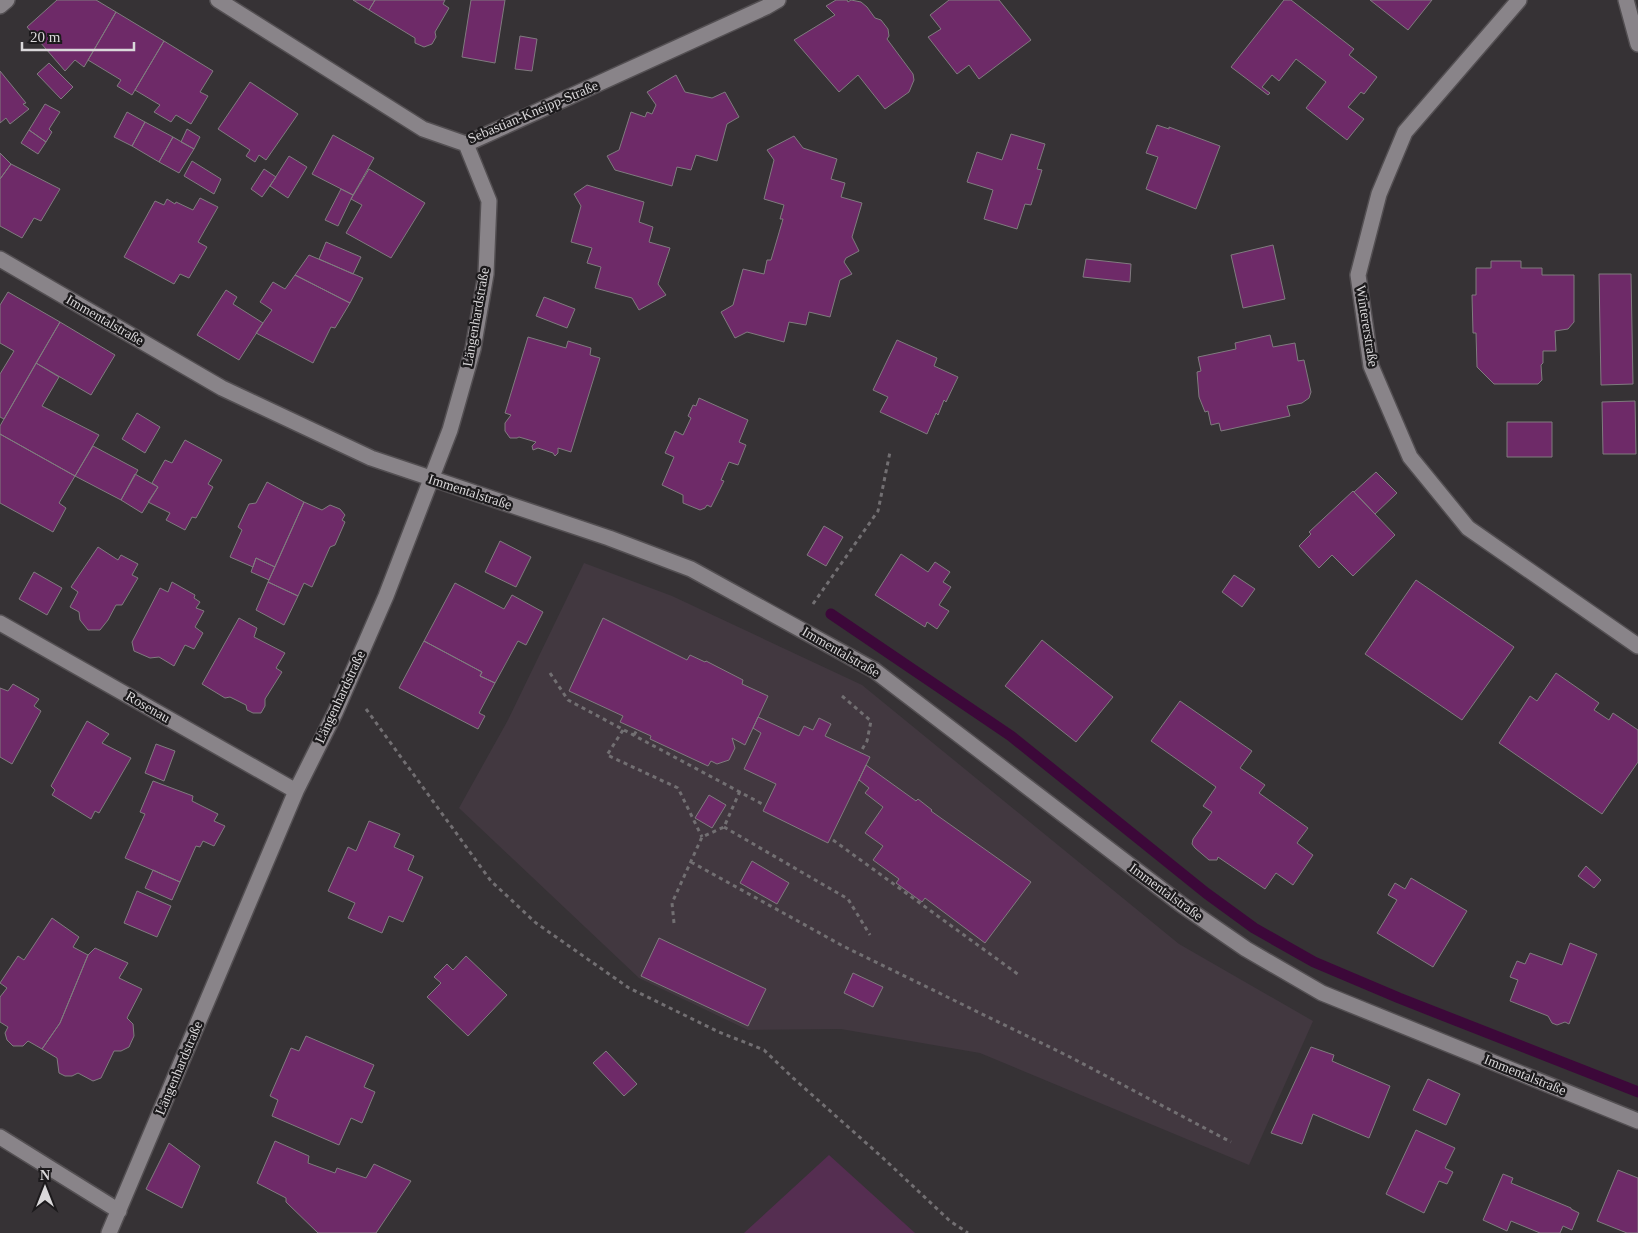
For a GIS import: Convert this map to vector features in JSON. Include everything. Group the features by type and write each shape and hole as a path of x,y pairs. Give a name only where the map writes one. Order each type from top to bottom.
{"street":[{"path":"0,6 7,0"},
{"name":"Sebastian-Kneipp-Straße","path":"218,0 424,129 466,144 778,0"},
{"name":"Wintererstraße","path":"1519,0 1405,132 1379,194 1358,275 1371,366 1410,457 1468,528 1638,646"},
{"path":"1626,0 1638,44"},
{"name":"Längenhardstraße","path":"109,1233 296,791 335,713 386,596 450,430 473,349 486,274 489,201 466,144"},
{"name":"Immentalstraße","path":"0,259 222,388 372,458 609,538 691,569 874,670 1182,905 1246,949 1322,993 1638,1121"},
{"name":"Rosenau","path":"0,623 296,791"},
{"path":"0,1136 119,1211"}],"path":[{"path":"797,627 878,511 890,452"},
{"path":"550,673 568,700 764,805"},
{"path":"842,696 871,721 867,742 860,753"},
{"path":"365,708 490,881 536,923 629,988 720,1032 764,1050 950,1221 968,1233"},
{"path":"624,730 607,755 678,788 702,837"},
{"path":"634,735 637,730"},
{"path":"674,923 672,903 702,837 724,827 740,792"},
{"path":"724,827 848,899 870,934"},
{"path":"833,840 1019,974"},
{"path":"690,862 843,946 1072,1058 1231,1142"}],"shaded area":[{"path":"584,563 672,596 862,685 1179,944 1313,1021 1249,1165 980,1053 841,1029 748,1030 639,978 459,808 508,720"},
{"path":"829,1155 915,1233 744,1233"}],"building":[{"path":"57,0 96,0 116,12 84,67 75,60 65,71 27,27"},
{"path":"353,0 375,0 369,10"},
{"path":"375,0 445,0 443,4 449,8 435,32 436,37 432,44 424,47 415,43 415,38 369,10"},
{"path":"471,0 505,0 495,63 462,57"},
{"path":"836,0 861,2 875,18 881,20 888,29 889,36 887,39 913,74 914,80 909,92 885,109 858,75 839,92 794,40 835,15 826,6"},
{"path":"949,0 999,0 1031,40 979,79 969,65 957,74 928,37 941,29 930,15"},
{"path":"1284,0 1291,0 1354,49 1349,55 1377,77 1364,94 1361,92 1348,107 1364,119 1347,140 1306,108 1326,82 1296,59 1279,81 1272,75 1262,87 1270,93 1268,95 1231,67"},
{"path":"1370,0 1432,0 1408,30"},
{"path":"116,12 164,41 132,95 117,86 121,80 88,60"},
{"path":"520,36 537,39 532,71 515,69"},
{"path":"164,41 213,71 200,92 208,96 191,124 176,115 171,122 154,112 160,105 135,90"},
{"path":"49,63 73,87 61,99 37,74"},
{"path":"0,71 26,103 23,104 29,109 10,124 6,118 0,123"},
{"path":"676,75 685,92 712,98 725,92 739,117 727,124 717,161 696,155 691,170 677,167 672,186 615,170 607,156 619,150 631,112 645,117 647,112 652,114 656,105 647,92"},
{"path":"250,82 298,114 266,160 259,155 255,162 246,156 250,150 218,129"},
{"path":"45,104 60,112 49,129 52,132 46,142 29,130"},
{"path":"127,112 145,122 132,146 114,137"},
{"path":"145,122 173,137 159,162 132,146"},
{"path":"1157,125 1169,129 1169,127 1220,146 1196,209 1146,189 1158,157 1146,153"},
{"path":"187,129 200,137 194,149 181,142"},
{"path":"29,130 46,142 38,154 21,143"},
{"path":"1011,134 1045,144 1037,169 1042,170 1031,205 1025,204 1017,229 984,219 993,190 967,182 977,152 1002,160"},
{"path":"333,135 374,158 353,195 312,174"},
{"path":"794,136 803,148 837,159 831,179 845,183 841,197 862,203 852,237 859,251 846,258 844,262 852,274 840,280 830,317 809,312 806,325 789,322 784,342 747,332 735,338 721,312 733,305 743,269 764,274 767,260 771,260 783,219 780,219 784,205 764,199 774,160 767,150"},
{"path":"173,137 194,149 179,173 159,162"},
{"path":"0,153 11,164 0,179"},
{"path":"289,156 307,167 288,198 270,186"},
{"path":"192,161 221,179 214,194 184,176"},
{"path":"11,164 60,189 41,221 34,218 22,238 0,226 0,179"},
{"path":"264,169 276,177 262,197 251,189"},
{"path":"369,169 425,203 391,258 346,233 362,205 351,199"},
{"path":"587,185 644,202 639,222 653,227 649,242 670,248 658,284 666,295 639,310 632,298 595,288 601,267 587,263 592,248 571,242 581,206 574,194"},
{"path":"341,189 353,195 338,226 325,220"},
{"path":"200,198 218,207 198,242 207,247 189,278 180,274 174,284 124,257 155,201 164,205 167,199 193,210"},
{"path":"326,242 361,257 353,274 319,259"},
{"path":"1273,245 1285,299 1243,308 1231,255"},
{"path":"309,255 363,278 350,303 295,275"},
{"path":"1086,259 1131,264 1130,282 1083,277"},
{"path":"1491,261 1521,261 1521,268 1542,268 1542,275 1574,275 1574,322 1568,329 1555,331 1556,351 1543,351 1543,363 1541,365 1542,380 1538,384 1494,384 1477,367 1476,333 1473,333 1472,295 1476,295 1476,268 1491,268"},
{"path":"1599,274 1631,274 1633,384 1601,385"},
{"path":"295,275 350,303 335,328 331,327 313,363 256,333 272,310 260,302 273,282 285,289"},
{"path":"226,290 237,297 233,304 263,323 239,360 197,335"},
{"path":"8,292 60,322 4,419 0,417 0,374 14,351 0,343 0,305"},
{"path":"544,297 575,309 567,328 536,316"},
{"path":"60,322 115,355 91,395 36,363"},
{"path":"1270,335 1273,347 1295,343 1298,361 1304,360 1311,392 1309,398 1302,403 1287,406 1290,416 1221,431 1219,423 1211,425 1208,411 1205,412 1199,397 1197,372 1201,371 1198,357 1236,349 1235,343"},
{"path":"528,337 566,348 568,341 591,348 590,355 600,358 571,452 558,448 558,453 555,456 553,453 538,448 533,450 532,446 536,442 519,437 510,438 505,431 505,423 511,415 505,413"},
{"path":"897,340 937,358 934,366 958,377 946,402 944,400 938,415 936,413 927,434 880,412 888,397 873,390"},
{"path":"36,363 59,377 42,406 99,435 75,476 0,434 0,426"},
{"path":"699,398 748,420 739,442 746,445 738,465 729,462 721,480 724,481 711,507 707,505 700,510 683,503 683,495 662,485 674,457 665,453 675,431 683,435 691,418 688,416 693,405 696,406"},
{"path":"1635,401 1636,454 1603,454 1602,402"},
{"path":"137,413 160,427 145,453 122,439"},
{"path":"1507,422 1552,422 1552,457 1507,457"},
{"path":"0,434 75,476 59,503 66,508 53,532 0,503"},
{"path":"185,440 222,460 208,484 213,487 196,518 192,517 185,530 166,520 170,513 148,502 158,487 152,483 165,460 172,463"},
{"path":"93,446 138,470 121,500 75,476"},
{"path":"1376,472 1397,493 1375,514 1354,492"},
{"path":"135,474 158,487 142,513 121,500"},
{"path":"267,482 304,502 275,567 256,558 253,567 230,557 242,530 238,527 249,504 256,503"},
{"path":"1353,491 1395,535 1353,576 1332,555 1319,568 1299,546 1311,534 1309,532"},
{"path":"304,502 322,510 330,505 340,509 345,515 342,520 345,522 335,545 330,547 312,587 304,583 298,596 268,582"},
{"path":"824,526 843,537 826,566 807,555"},
{"path":"500,541 531,557 516,587 485,572"},
{"path":"98,547 118,560 121,555 138,564 132,575 138,578 122,605 116,605 100,630 88,630 80,620 79,612 70,607 78,592 71,587"},
{"path":"901,554 928,572 935,562 950,572 943,582 951,587 939,605 949,611 937,629 927,622 925,627 875,595"},
{"path":"256,558 275,567 269,580 251,572"},
{"path":"34,572 62,588 47,615 19,599"},
{"path":"1234,575 1255,589 1242,607 1222,592"},
{"path":"1416,580 1514,647 1462,720 1365,654"},
{"path":"172,582 195,595 194,598 200,602 196,608 204,611 195,627 203,633 194,649 185,645 174,666 159,657 150,658 134,651 132,642 160,588 168,592"},
{"path":"268,582 298,596 284,625 256,610"},
{"path":"455,583 504,609 512,595 543,612 526,645 518,641 495,683 480,676 482,672 424,641"},
{"path":"239,618 257,628 254,637 285,653 276,668 282,672 265,699 265,706 261,713 253,713 247,710 246,705 230,697 225,698 202,684"},
{"path":"603,618 687,660 690,655 706,661 743,680 742,684 768,696 745,745 732,738 735,748 729,760 717,764 711,761 708,766 650,739 651,736 620,722 623,716 569,691"},
{"path":"1042,640 1113,697 1076,742 1005,686"},
{"path":"424,641 482,672 480,676 495,683 479,713 485,716 478,729 399,688"},
{"path":"1556,673 1599,703 1594,710 1609,720 1613,713 1638,730 1638,762 1602,814 1499,743 1530,696 1537,701"},
{"path":"13,684 39,699 34,706 41,711 12,764 0,757 0,688 8,691"},
{"path":"1180,701 1252,751 1240,768 1265,785 1259,793 1308,828 1297,843 1313,855 1293,885 1276,873 1265,889 1218,857 1217,860 1209,860 1192,844 1193,839 1212,812 1203,806 1216,787 1151,741"},
{"path":"758,717 799,736 804,726 813,730 819,718 831,724 825,736 870,757 828,843 763,811 776,784 744,769 761,733 753,728"},
{"path":"87,721 109,734 102,743 131,758 99,813 95,811 91,819 52,795 55,790 51,786"},
{"path":"156,744 175,751 164,781 145,773"},
{"path":"866,765 916,801 918,799 931,811 1031,882 985,943 925,898 922,902 896,883 899,879 873,860 883,846 865,833 883,807 865,793 869,788 859,780"},
{"path":"153,781 193,796 192,801 218,814 214,821 225,826 214,846 203,841 200,847 196,846 180,882 125,858 145,814 140,812"},
{"path":"709,795 726,805 712,828 695,818"},
{"path":"369,821 400,834 394,847 414,856 408,870 423,877 403,922 389,916 382,933 348,918 355,903 328,891 348,847 356,851"},
{"path":"752,861 789,883 777,904 740,883"},
{"path":"1586,866 1601,880 1594,888 1578,876"},
{"path":"153,870 180,882 172,900 145,888"},
{"path":"1411,878 1467,911 1433,967 1377,933 1397,900 1388,895 1395,883 1405,889"},
{"path":"137,891 171,906 157,937 124,923"},
{"path":"52,918 79,937 73,947 88,955 60,1023 42,1049 28,1041 23,1046 13,1046 7,1040 5,1033 8,1027 0,1022 0,997 7,988 0,983 18,956 24,960"},
{"path":"659,938 766,989 748,1026 641,976"},
{"path":"1570,943 1597,954 1569,1024 1565,1022 1557,1025 1552,1023 1548,1016 1510,1001 1518,980 1510,977 1517,961 1525,964 1530,953 1562,965"},
{"path":"95,948 128,963 119,978 142,989 127,1018 133,1024 134,1036 129,1047 121,1051 114,1051 101,1078 93,1081 78,1073 72,1076 65,1076 59,1073 57,1058 42,1049 60,1023 88,955"},
{"path":"466,956 507,995 468,1036 427,997 441,983 434,977 447,964 453,970"},
{"path":"853,973 883,987 873,1007 844,993"},
{"path":"306,1036 374,1065 364,1087 375,1092 362,1123 351,1118 339,1145 272,1116 278,1100 270,1096 291,1048 299,1051"},
{"path":"1311,1047 1334,1055 1332,1061 1390,1086 1369,1138 1313,1114 1302,1144 1271,1133"},
{"path":"606,1051 637,1084 624,1096 593,1063"},
{"path":"1428,1079 1460,1094 1446,1125 1413,1110"},
{"path":"1416,1130 1455,1148 1445,1168 1453,1172 1447,1184 1439,1181 1424,1213 1386,1194"},
{"path":"275,1141 309,1156 308,1163 335,1173 337,1168 366,1178 374,1164 411,1181 376,1233 318,1233 286,1202 286,1198 257,1183"},
{"path":"169,1143 200,1166 182,1208 146,1189"},
{"path":"1618,1170 1638,1178 1638,1233 1627,1233 1597,1221"},
{"path":"1503,1174 1513,1178 1511,1183 1579,1213 1572,1230 1563,1226 1560,1233 1540,1233 1511,1221 1507,1231 1483,1220"}],"waterway":[{"path":"831,614 1011,736 1206,893 1254,928 1314,962 1399,998 1638,1092"}]}
